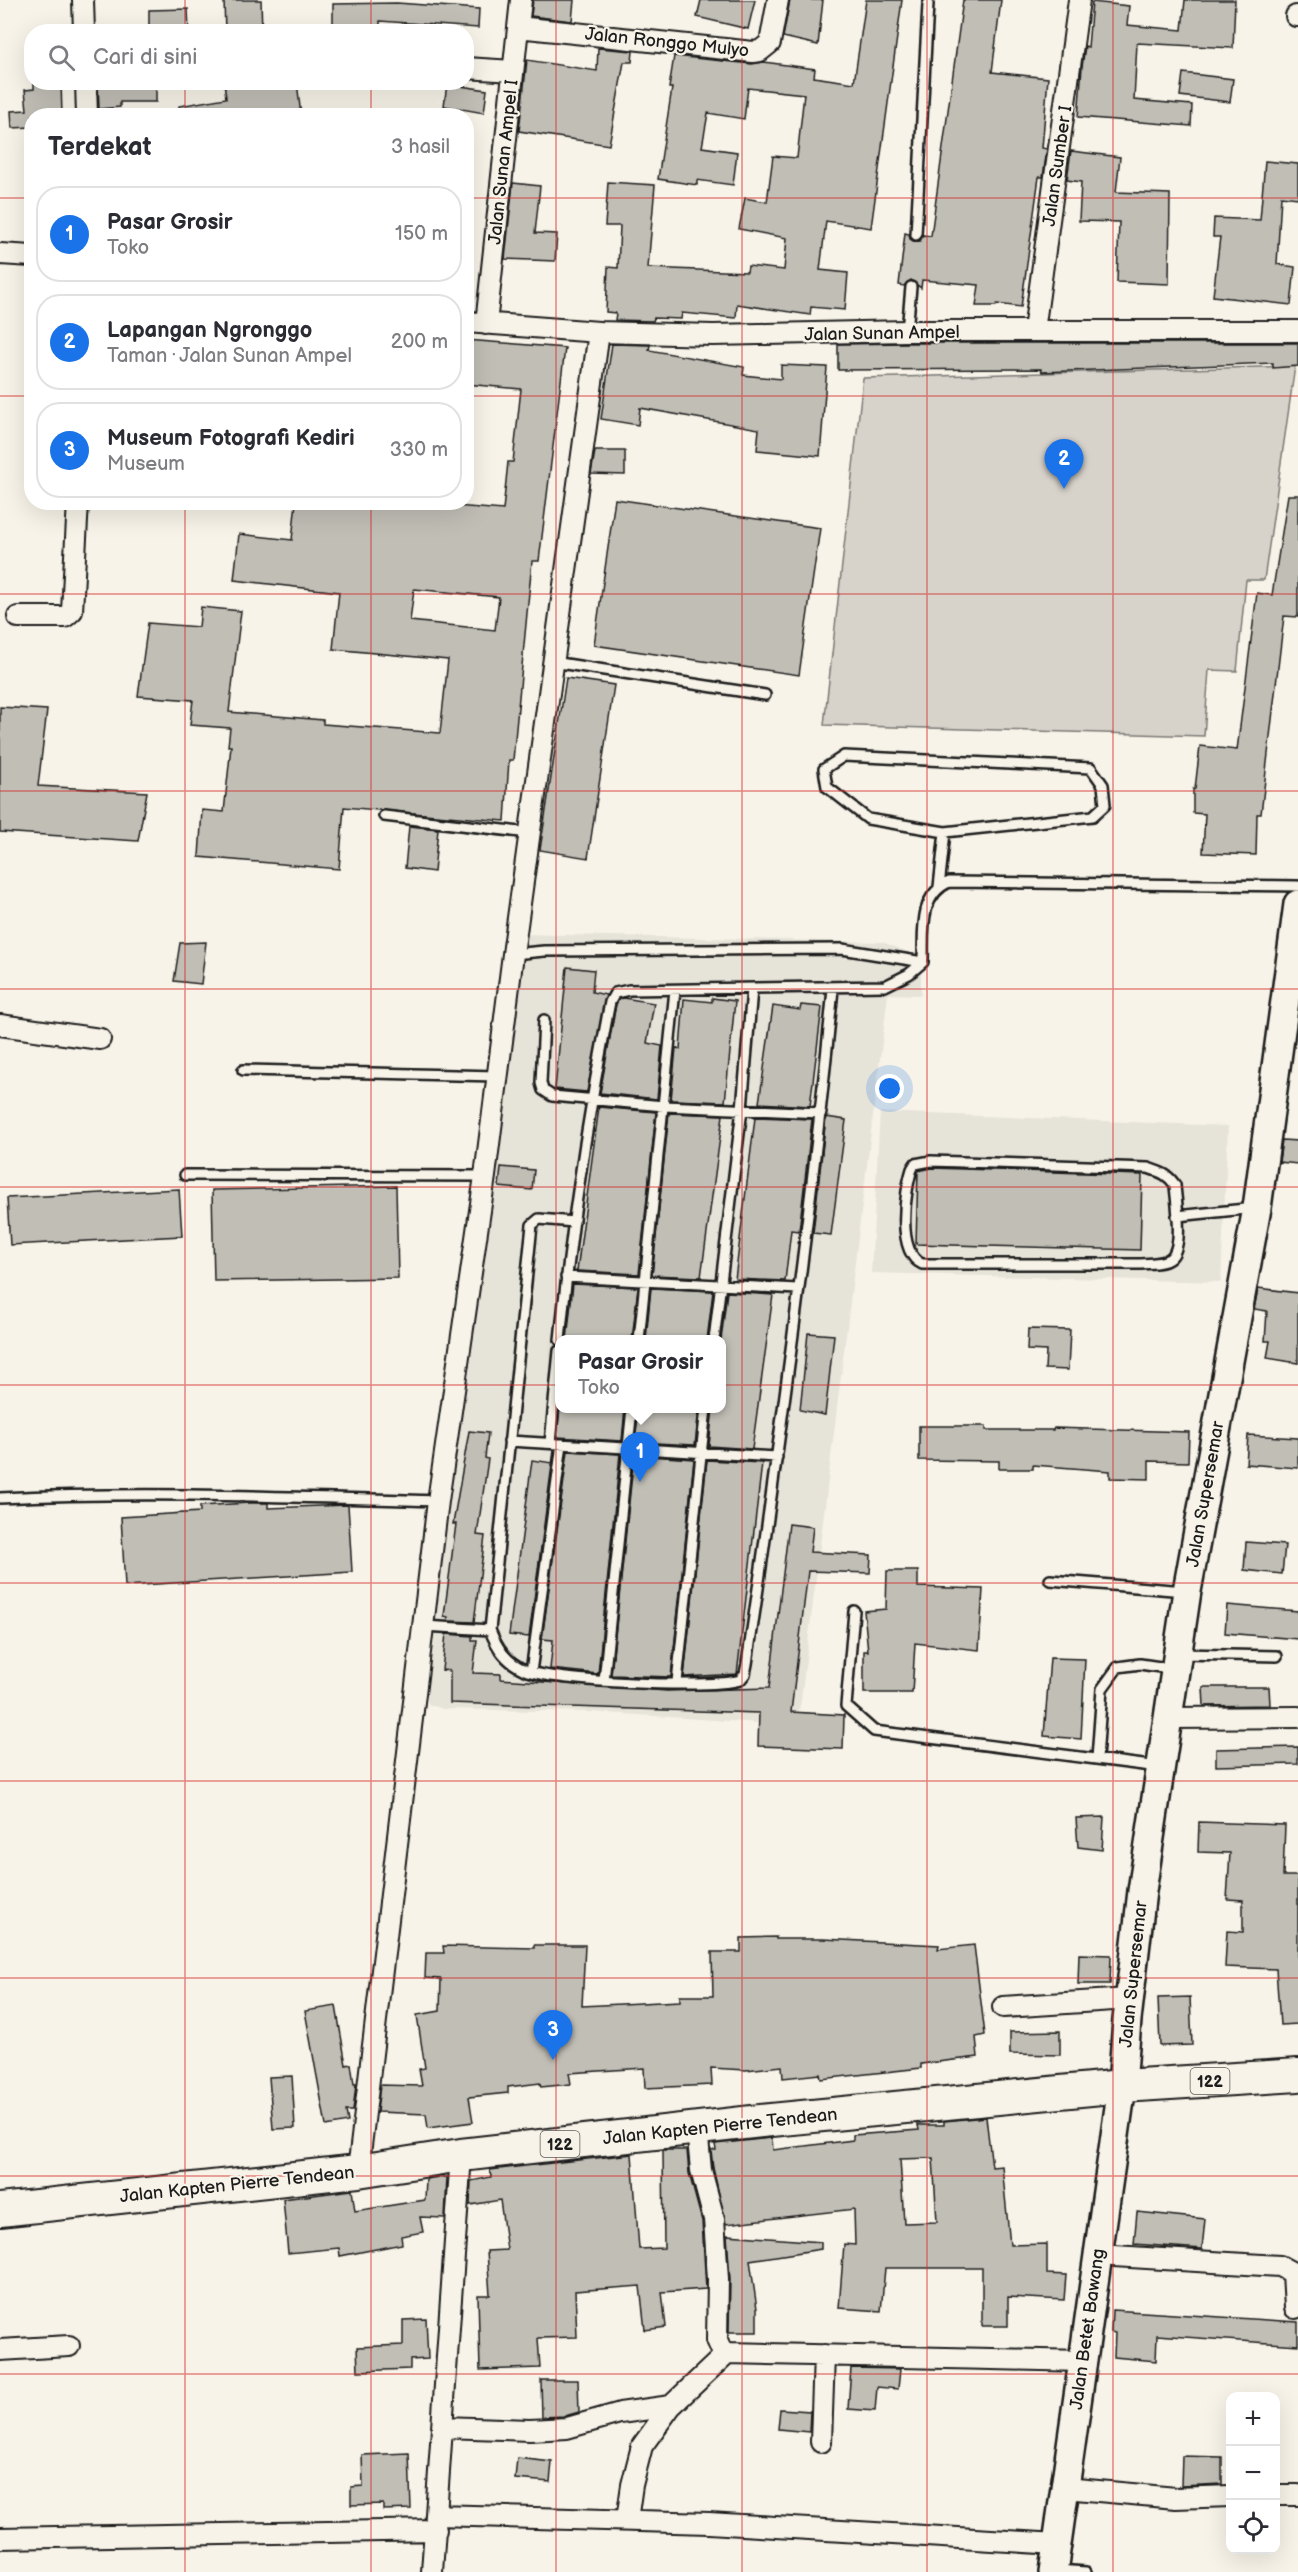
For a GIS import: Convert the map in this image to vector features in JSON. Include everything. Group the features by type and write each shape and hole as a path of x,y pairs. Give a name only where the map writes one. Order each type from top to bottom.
{"main road":[{"name":"Jalan Supersemar","path":"1122,2086 1129,1999 1142,1892 1187,1591 1257,1208 1297,917"},
{"name":"Jalan Kapten Pierre Tendean","path":"0,2210 358,2171 461,2155 697,2128 1122,2086 1298,2076"},
{"name":"Jalan Betet Bawang","path":"1055,2562 1122,2086"}],"street":[{"path":"83,0 84,24"},
{"name":"Jalan Sunan Ampel I","path":"476,323 513,71 521,0"},
{"name":"Jalan Ronggo Mulyo","path":"518,27 753,52 760,51 770,42 778,0"},
{"name":"Jalan Sumber I","path":"1034,331 1079,0"},
{"path":"474,69 513,71"},
{"path":"86,90 87,108"},
{"path":"0,254 24,256"},
{"name":"Jalan Sunan Ampel","path":"476,323 599,332 713,335 907,331 1298,331"},
{"path":"358,2171 438,1501 599,332"},
{"path":"18,617 65,617 72,611 78,510"},
{"path":"0,1025 100,1039"},
{"path":"1168,1718 1298,1717"},
{"path":"1003,2007 1129,1999"},
{"path":"697,2128 701,2170 714,2219 718,2279 717,2340 721,2349 727,2353 1083,2361"},
{"path":"432,2572 461,2155"},
{"path":"1097,2254 1280,2266 1293,2273 1295,2308"},
{"path":"0,2350 69,2346"},
{"path":"627,2520 632,2485 642,2446 671,2406 727,2353"},
{"path":"821,2442 824,2355"},
{"path":"443,2427 530,2430 567,2428 620,2413 671,2406"},
{"path":"1065,2488 1176,2498 1226,2496"},
{"path":"1280,2495 1298,2495"},
{"path":"0,2538 436,2522 627,2520 709,2523 1055,2562"}],"lane":[{"path":"916,234 928,4"},
{"path":"907,331 911,286"},
{"path":"553,662 765,695"},
{"path":"844,756 1091,768 1103,785 1105,805 1094,816 945,832 868,819 827,787 824,769 844,756"},
{"path":"384,816 529,832"},
{"path":"939,887 945,832"},
{"path":"924,962 925,910 931,896 939,887 949,882 1298,886"},
{"path":"513,954 544,951 842,949 924,962"},
{"path":"560,1335 566,1277 591,1099 610,1002 615,993 629,990 833,989 885,986 909,974 924,962"},
{"path":"715,1335 742,1109 752,989"},
{"path":"574,1222 539,1219 532,1225 490,1630 502,1655 531,1672 552,1677 604,1681 735,1682 745,1674 777,1457 821,1113 833,989"},
{"path":"640,1335 675,990"},
{"path":"543,1020 540,1069 543,1090 552,1096 664,1106 821,1113"},
{"path":"243,1070 497,1076"},
{"path":"931,1161 1148,1168 1163,1172 1175,1185 1177,1216 1179,1246 1174,1255 1167,1261 1141,1264 922,1264 917,1261 909,1249 904,1223 912,1169 915,1164 931,1161"},
{"path":"185,1175 484,1176"},
{"path":"1177,1216 1257,1208"},
{"path":"566,1277 797,1289"},
{"path":"550,1443 555,1392"},
{"path":"604,1681 632,1413"},
{"path":"677,1682 705,1413"},
{"path":"509,1441 777,1457"},
{"path":"531,1672 562,1444"},
{"path":"0,1498 72,1495 202,1495 438,1501"},
{"path":"1050,1580 1187,1591"},
{"path":"854,1611 846,1706 874,1731 1161,1768"},
{"path":"424,1626 490,1630"},
{"path":"1097,1759 1102,1689 1118,1667 1277,1656"},
{"path":"1055,2562 1086,2572"}],"shaded area":[{"path":"1295,366 1264,580 1246,580 1237,671 1209,670 1204,736 824,725 863,378"},
{"path":"518,934 882,942 921,957 921,995 888,994 798,1716 789,1725 593,1712 443,1709 428,1704 425,1687 481,1277"},
{"path":"880,1112 1228,1126 1221,1282 871,1273"}],"building":[{"path":"224,0 261,0 262,24 225,24"},
{"path":"533,0 574,0 572,21 531,16"},
{"path":"701,0 755,0 748,29 697,17"},
{"path":"790,0 823,0 818,45 783,37"},
{"path":"866,0 902,0 871,228 826,221 820,270 848,273 845,310 811,307 810,315 737,304 736,318 682,313 681,319 615,320 616,313 606,312 608,267 618,268 620,226 605,226 608,182 655,185 648,268 747,272 748,266 784,270 787,238 739,229 745,198 767,202 773,156 797,158 804,94 748,88 744,119 708,113 702,147 737,152 733,185 697,180 697,185 658,179 672,88 669,88 674,56 752,64 764,62 815,69 814,77 854,83"},
{"path":"963,0 1001,0 992,72 1048,78 1042,148 1047,149 1043,177 1039,177 1021,307 997,304 996,306 976,306 979,285 922,280 921,288 911,280 904,286 899,285 905,233 909,234 910,239 915,242 920,241 923,235 931,236"},
{"path":"1185,0 1235,0 1233,48 1137,43 1134,100 1192,105 1191,126 1078,117 1082,67 1085,46 1088,47 1092,2 1129,6 1127,25 1182,30"},
{"path":"397,3 479,9 478,28 474,28 474,24 380,21 380,24 333,24 333,4"},
{"path":"188,9 189,24 149,24 149,10"},
{"path":"598,48 633,51 632,62 624,62 609,145 519,131 527,60 597,71"},
{"path":"1183,73 1233,79 1230,102 1180,96"},
{"path":"474,88 487,90 484,113 474,111 474,108 444,106 446,90 474,90"},
{"path":"25,90 61,90 62,108 27,108"},
{"path":"98,90 156,90 156,102 120,102 120,107 99,108"},
{"path":"225,90 298,90 300,108 179,108 179,106 226,98"},
{"path":"24,110 24,127 12,128 11,111"},
{"path":"1071,151 1120,157 1116,192 1170,194 1169,284 1117,282 1119,222 1079,221 1081,182 1067,180"},
{"path":"1265,161 1298,164 1298,198 1281,196 1277,264 1295,267 1291,305 1213,296 1220,237 1213,237 1214,218 1260,220"},
{"path":"513,183 540,186 535,233 557,234 555,261 505,259"},
{"path":"474,341 565,348 539,561 532,561 513,760 509,760 505,821 344,807 339,869 199,857 202,810 224,812 231,746 228,746 230,728 190,725 193,700 138,696 148,623 199,627 201,607 241,611 229,712 323,720 323,724 440,733 448,660 333,649 339,592 234,580 239,534 292,540 295,510 474,510 474,508 503,510 508,462 513,462 521,389 474,385","holes":["414,589 499,597 495,630 410,621"]},
{"path":"1298,343 1298,366 1273,368 1273,363 1042,372 1041,369 838,370 838,344"},
{"path":"612,344 650,345 649,350 744,367 743,375 781,379 781,365 827,367 820,456 757,450 759,429 640,408 638,425 601,419"},
{"path":"595,451 625,451 625,475 591,474"},
{"path":"1288,495 1298,495 1298,617 1284,616 1261,814 1257,814 1256,855 1203,853 1205,814 1193,813 1193,789 1195,789 1200,746 1237,750 1257,593 1272,595"},
{"path":"615,499 820,528 799,675 594,645"},
{"path":"566,678 614,685 588,858 540,850"},
{"path":"0,707 47,710 38,786 147,792 138,841 0,832"},
{"path":"409,826 438,829 434,872 405,868"},
{"path":"206,942 201,984 174,981 180,943"},
{"path":"567,967 594,970 592,992 606,995 587,1092 555,1089"},
{"path":"712,998 735,1001 725,1102 671,1100 676,1048 680,1049 684,999 712,1002"},
{"path":"619,999 654,1003 647,1043 662,1046 657,1099 600,1093 616,1004"},
{"path":"801,1005 822,1007 810,1106 759,1103 773,1006 800,1010"},
{"path":"599,1107 656,1112 639,1274 577,1271"},
{"path":"669,1113 723,1115 701,1277 652,1275"},
{"path":"826,1117 846,1120 831,1235 813,1233"},
{"path":"755,1118 812,1119 799,1231 791,1230 785,1281 735,1279"},
{"path":"1282,1140 1298,1141 1298,1164 1279,1162"},
{"path":"501,1167 534,1170 532,1190 499,1187"},
{"path":"932,1168 1142,1175 1140,1250 916,1244 918,1171"},
{"path":"396,1186 398,1278 214,1281 212,1190"},
{"path":"179,1189 182,1236 10,1245 7,1198"},
{"path":"573,1284 638,1287 633,1335 568,1335"},
{"path":"651,1288 713,1291 708,1335 646,1335"},
{"path":"1258,1288 1298,1293 1298,1363 1267,1358 1270,1341 1265,1341 1267,1311 1254,1309"},
{"path":"727,1292 773,1295 752,1449 709,1446 712,1413 726,1413 726,1335 722,1335"},
{"path":"1028,1329 1070,1330 1068,1370 1045,1369 1046,1351 1027,1350"},
{"path":"808,1333 834,1335 825,1415 800,1410"},
{"path":"559,1413 625,1413 622,1441 557,1437"},
{"path":"638,1413 698,1413 695,1445 635,1442"},
{"path":"919,1426 986,1426 986,1430 1053,1430 1054,1428 1189,1432 1188,1462 1149,1461 1149,1479 1110,1478 1110,1471 1033,1465 1033,1469 999,1469 999,1461 919,1460"},
{"path":"469,1431 488,1433 485,1458 488,1459 477,1535 485,1536 474,1622 448,1621 448,1617 444,1616 456,1524 453,1524"},
{"path":"1248,1435 1298,1438 1298,1468 1246,1464"},
{"path":"568,1451 620,1454 598,1674 550,1669 553,1640 542,1639"},
{"path":"634,1455 694,1459 671,1677 611,1675"},
{"path":"532,1460 552,1463 529,1637 509,1635"},
{"path":"707,1460 762,1463 737,1674 684,1677"},
{"path":"268,1503 268,1508 348,1505 352,1572 125,1586 121,1517 200,1512 200,1506"},
{"path":"789,1524 813,1527 810,1552 871,1555 870,1573 808,1571 791,1712 844,1715 843,1749 758,1746 759,1713 450,1703 450,1671 442,1670 446,1634 472,1636 472,1640 477,1640 473,1673 501,1674 501,1679 667,1691 769,1688"},
{"path":"1246,1542 1285,1545 1282,1574 1244,1570"},
{"path":"887,1571 918,1571 918,1587 983,1589 979,1650 915,1643 912,1693 864,1693 864,1651 868,1651 864,1611 886,1609"},
{"path":"1227,1605 1298,1611 1298,1639 1225,1633"},
{"path":"1050,1658 1085,1659 1081,1739 1044,1736"},
{"path":"1203,1687 1269,1687 1270,1705 1204,1706"},
{"path":"1298,1747 1298,1764 1216,1766 1216,1749"},
{"path":"1104,1817 1102,1850 1078,1847 1076,1818"},
{"path":"1199,1822 1285,1825 1283,1876 1298,1876 1298,2024 1280,2025 1276,1969 1225,1967 1227,1931 1243,1932 1243,1900 1227,1899 1230,1853 1198,1852"},
{"path":"776,1937 776,1939 939,1945 938,1949 974,1945 985,2035 976,2037 978,2057 921,2064 921,2068 821,2079 820,2074 783,2078 782,2066 746,2070 711,2068 712,2085 645,2088 644,2068 569,2073 571,2084 541,2087 540,2083 508,2087 508,2093 469,2097 473,2122 428,2128 426,2114 377,2112 380,2085 422,2086 419,2069 425,2068 417,2015 440,2011 441,1979 425,1978 426,1953 444,1953 443,1946 534,1948 534,1945 585,1945 582,2006 680,2001 680,1996 713,1996 712,1952 741,1952 741,1938"},
{"path":"1079,1954 1111,1955 1110,1984 1078,1984"},
{"path":"1190,1997 1192,2045 1160,2046 1158,1998"},
{"path":"336,2006 346,2065 351,2064 354,2084 356,2084 353,2111 346,2111 348,2122 326,2126 305,2011"},
{"path":"1060,2031 1060,2055 1010,2054 1010,2032"},
{"path":"292,2076 295,2128 273,2129 269,2077"},
{"path":"986,2117 992,2167 1002,2166 1010,2245 1047,2244 1047,2274 1066,2275 1064,2300 1008,2297 1008,2326 982,2326 982,2268 885,2268 881,2311 839,2308 844,2244 855,2245 854,2209 726,2224 713,2168 711,2150 716,2150 715,2144 772,2138 773,2150 853,2140 853,2135 919,2130 918,2125 944,2125 944,2121","holes":["933,2158 937,2222 904,2223 900,2159"]},
{"path":"663,2150 687,2150 689,2173 702,2221 706,2289 662,2292 666,2327 645,2330 640,2286 575,2291 577,2337 538,2338 540,2368 480,2370 478,2295 490,2295 487,2251 507,2250 500,2200 470,2205 471,2181 491,2177 490,2170 632,2154 639,2249 664,2248"},
{"path":"447,2177 445,2218 420,2217 423,2232 401,2236 402,2244 340,2256 339,2248 288,2253 283,2199 352,2190 355,2211 425,2200 426,2179"},
{"path":"1137,2212 1205,2219 1202,2249 1134,2244"},
{"path":"727,2235 821,2242 821,2249 750,2260 757,2309 757,2332 729,2332 730,2279"},
{"path":"1112,2310 1298,2322 1298,2345 1157,2335 1156,2361 1114,2357 1115,2333 1111,2332"},
{"path":"426,2319 428,2359 410,2360 410,2369 358,2371 357,2347 403,2345 403,2320"},
{"path":"851,2368 900,2369 898,2389 877,2387 875,2411 848,2409"},
{"path":"541,2380 578,2380 579,2412 565,2416 542,2417"},
{"path":"780,2409 810,2411 809,2432 778,2429"},
{"path":"409,2453 411,2509 383,2510 383,2504 351,2505 351,2487 363,2486 362,2455"},
{"path":"1182,2456 1222,2457 1222,2484 1181,2486"},
{"path":"517,2458 552,2462 550,2482 515,2479"}],"place":[{"name":"Lapangan Ngronggo","path":"1064,489"},
{"name":"Pasar Grosir","path":"640,1482"},
{"name":"Museum Fotografi Kediri","path":"553,2060"}]}
